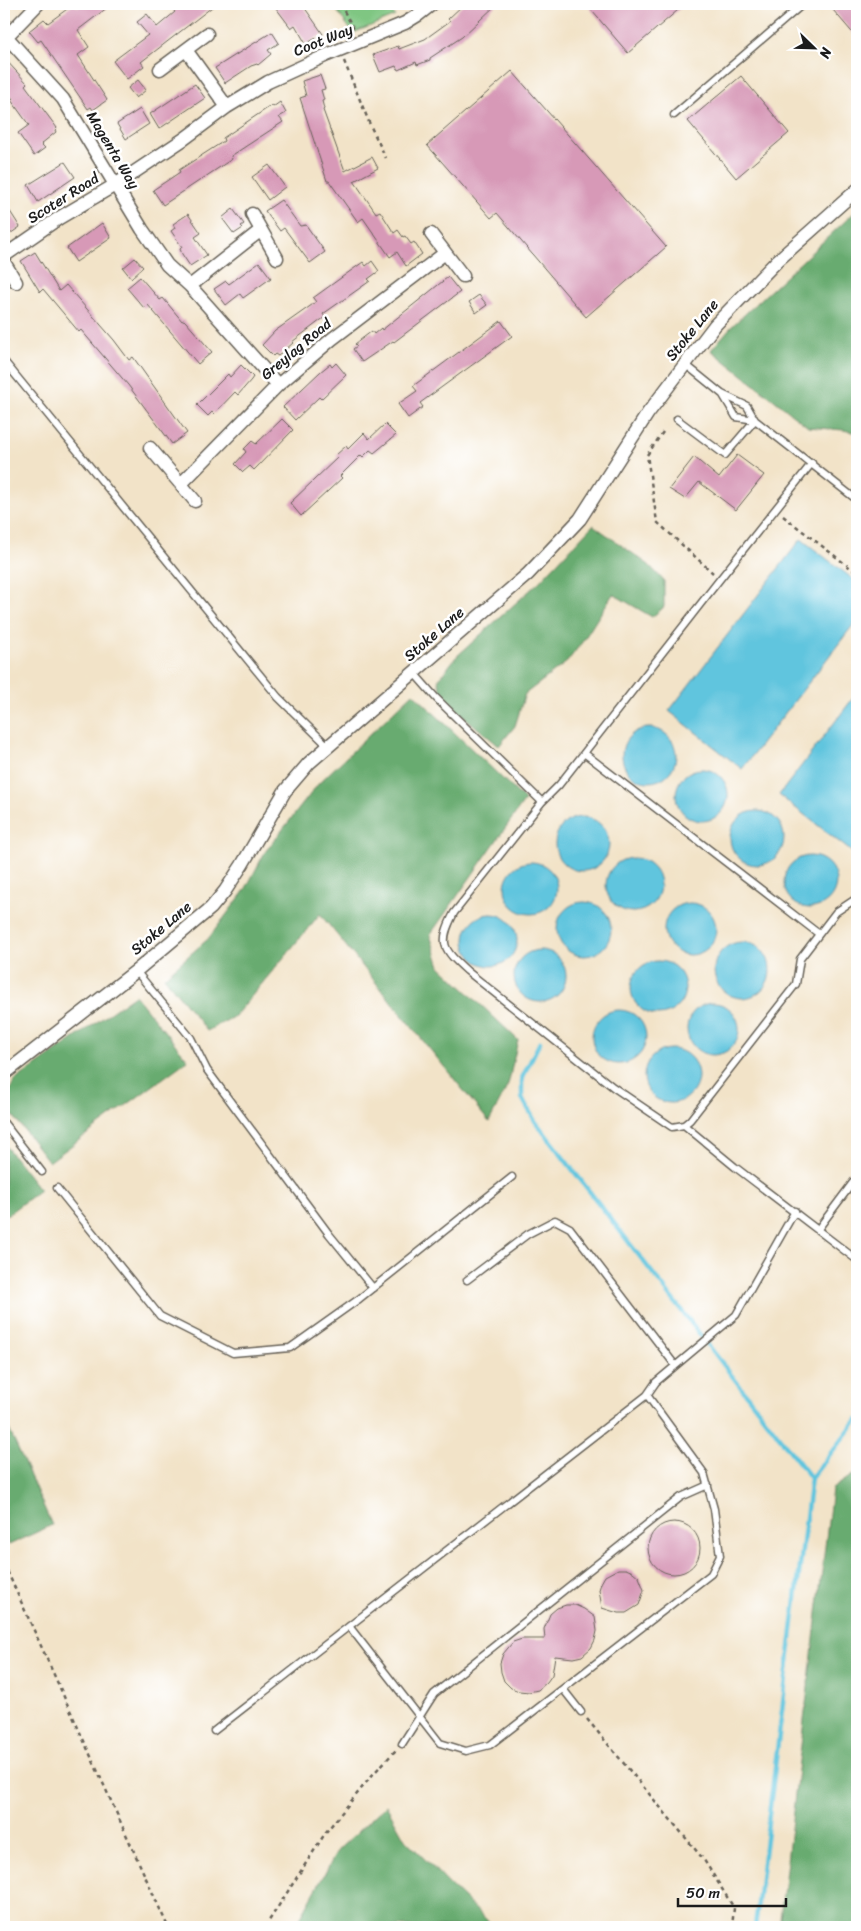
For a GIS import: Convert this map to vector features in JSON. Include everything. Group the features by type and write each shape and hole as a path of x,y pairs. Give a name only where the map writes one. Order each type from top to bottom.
{"street":[{"path":"5,35 38,4"},
{"name":"Coot Way","path":"115,185 227,108 279,76 405,23 432,4"},
{"path":"160,69 207,34"},
{"name":"Magenta Way","path":"5,35 63,99 115,185 167,265 190,286 278,385"},
{"path":"186,50 227,108"},
{"name":"Scoter Road","path":"4,256 59,218 115,185"},
{"name":"Stoke Lane","path":"4,1074 136,971 211,908 242,865 285,791 309,763 528,574 552,551 580,519 648,414 684,363 715,325 777,261 857,190"},
{"path":"252,214 277,258"},
{"path":"190,286 261,230"},
{"path":"431,234 463,276"},
{"name":"Greylag Road","path":"181,484 278,385 332,339 445,253"},
{"path":"4,262 16,282"},
{"path":"150,448 195,501"}],"lane":[{"path":"674,115 802,4"},
{"path":"4,361 278,697 328,746"},
{"path":"684,363 722,394 747,406 755,420 857,500"},
{"path":"722,394 736,417 755,420"},
{"path":"677,419 725,455 755,420"},
{"path":"812,464 720,579 560,786 542,802 454,914 446,929 444,942 450,955 467,971 628,1098 672,1127 684,1125 690,1120 796,984 800,959 836,912 857,898"},
{"path":"414,673 436,698 542,802"},
{"path":"584,754 819,934"},
{"path":"136,971 191,1038 208,1070 329,1234 373,1288"},
{"path":"4,1123 42,1172"},
{"path":"684,1125 735,1167 857,1260"},
{"path":"57,1188 160,1316 233,1353 290,1348 373,1288 512,1177"},
{"path":"818,1229 857,1177"},
{"path":"214,1731 647,1395 656,1382 736,1315 795,1211"},
{"path":"467,1280 528,1234 556,1220 570,1228 675,1365"},
{"path":"349,1626 440,1743 466,1751 490,1745 564,1689 711,1574 720,1556 714,1509 704,1473 647,1395"},
{"path":"402,1744 434,1694 681,1497 708,1485"},
{"path":"564,1689 581,1712"}],"path":[{"path":"340,4 361,42"},
{"path":"340,50 360,101 386,158"},
{"path":"662,432 647,455 657,522 720,579"},
{"path":"768,519 782,515 857,573"},
{"path":"4,1564 168,1927"},
{"path":"581,1712 704,1860 734,1908 732,1927"},
{"path":"264,1927 326,1832 374,1774 402,1744"}],"green space":[{"path":"332,4 388,4 395,16 353,33"},
{"path":"857,210 857,433 808,427 711,350 730,328"},
{"path":"593,525 649,565 664,581 664,607 652,617 613,594 567,662 525,694 515,726 499,746 443,699 438,680 456,657 539,582"},
{"path":"413,693 525,800 430,935 440,966 518,1040 508,1085 489,1122 320,914 235,1016 207,1031 164,977 208,939 245,890 265,852 319,783"},
{"path":"135,995 188,1060 49,1162 4,1104 14,1081"},
{"path":"4,1144 40,1190 4,1217"},
{"path":"4,1418 52,1525 9,1545 4,1533"},
{"path":"857,1472 857,1927 779,1927 832,1489"},
{"path":"386,1805 405,1839 451,1886 488,1921 498,1927 295,1927 338,1850"}],"water":[{"path":"801,539 857,582 857,620 742,769 669,711"},
{"path":"857,693 857,846 852,852 779,795"},
{"path":"649,728 659,730 668,736 674,745 676,755 674,765 668,774 659,780 649,782 639,780 630,774 624,765 622,755 624,745 630,736 639,730"},
{"path":"702,769 712,771 720,777 726,785 728,795 726,805 720,813 712,819 702,821 692,819 684,813 678,805 676,795 678,785 684,777 692,771"},
{"path":"752,811 762,811 772,815 780,823 784,838 780,853 772,861 762,865 752,865 742,861 734,853 730,843 730,833 734,823 742,815"},
{"path":"582,817 592,819 601,825 607,834 609,844 607,854 601,863 592,869 582,871 572,869 563,863 557,854 555,844 557,834 563,825 572,819"},
{"path":"805,856 815,856 829,863 836,877 836,887 829,901 815,908 805,908 795,904 788,897 784,887 784,877 788,867 795,860"},
{"path":"628,858 638,858 648,862 656,870 660,885 656,900 648,908 638,912 628,912 618,908 610,900 606,890 606,880 610,870 618,862"},
{"path":"526,862 536,862 550,869 557,883 557,893 550,907 536,914 526,914 516,910 509,903 505,893 505,883 509,873 516,866"},
{"path":"584,902 594,904 603,910 609,919 611,929 609,939 603,948 594,954 584,956 574,954 565,948 559,939 557,929 559,919 565,910 574,904"},
{"path":"690,903 700,905 708,911 714,919 716,929 714,939 708,947 700,953 690,955 680,953 672,947 666,939 664,929 666,919 672,911 680,905"},
{"path":"486,914 496,914 510,921 517,935 517,945 510,959 496,966 486,966 476,962 469,955 465,945 465,935 469,925 476,918"},
{"path":"736,942 748,942 762,950 770,964 768,981 762,990 748,998 736,998 726,993 719,986 714,976 714,964 719,954 726,947"},
{"path":"540,950 554,954 562,962 566,976 562,990 554,998 540,1002 526,998 518,990 514,976 518,962 526,954"},
{"path":"653,961 663,961 673,965 681,973 685,988 681,1003 673,1011 663,1015 653,1015 643,1011 635,1003 631,993 631,983 635,973 643,965"},
{"path":"713,1003 727,1007 735,1015 739,1029 735,1043 727,1051 713,1055 699,1051 691,1043 687,1029 691,1015 699,1007"},
{"path":"619,1010 638,1018 646,1037 638,1056 619,1064 600,1056 592,1037 600,1018"},
{"path":"671,1049 681,1051 690,1057 696,1066 698,1076 696,1086 690,1095 681,1101 671,1103 661,1101 652,1095 646,1086 644,1076 646,1066 652,1057 661,1051"}],"building":[{"path":"74,4 78,7 83,4 112,4 78,30 89,47 78,55 107,100 93,110 91,107 88,109 41,40 38,42 29,31 44,19 48,23"},
{"path":"169,4 216,4 141,62 144,66 127,79 113,61 148,35 137,22 147,14 157,27 175,12"},
{"path":"273,4 302,4 323,34 306,44 295,25 291,28"},
{"path":"464,4 497,4 462,37 430,58 430,60 417,65 416,62 398,70 396,66 380,72 373,55 398,46 399,49 425,39 450,21 448,19"},
{"path":"586,4 685,4 628,53"},
{"path":"840,4 857,4 857,38 833,10"},
{"path":"272,32 279,43 268,50 271,54 258,65 251,66 225,83 215,68"},
{"path":"4,58 27,83 25,85 57,128 56,132 41,144 45,148 34,156 18,133 29,125 11,100 13,99 4,89"},
{"path":"512,71 666,247 586,317 497,213 491,218 427,145"},
{"path":"320,75 325,89 321,90 324,100 322,101 323,110 345,171 372,157 378,168 354,181 376,213 380,211 394,233 398,230 411,244 414,242 422,254 406,266 397,252 390,257 363,218 358,222 329,181 327,181 300,98 306,96 302,81"},
{"path":"741,76 789,133 736,178 688,121"},
{"path":"138,80 146,90 136,98 128,88"},
{"path":"195,84 205,98 159,129 150,114"},
{"path":"280,102 286,113 279,117 283,122 231,156 232,159 163,205 153,190 180,172 179,170 224,141 223,138 272,105 273,107"},
{"path":"140,109 149,124 126,139 117,124"},
{"path":"65,162 75,177 38,202 28,185"},
{"path":"269,165 285,187 268,200 252,177"},
{"path":"281,200 300,226 306,225 325,252 310,263 284,228 280,231 265,211"},
{"path":"4,202 20,227 4,238"},
{"path":"233,209 244,224 241,226 243,228 234,234 222,218"},
{"path":"188,214 201,233 195,237 207,255 190,266 182,254 180,249 182,247 171,231 175,228 173,224"},
{"path":"102,223 111,238 76,262 67,248"},
{"path":"35,252 59,291 66,285 129,360 133,357 187,433 172,444 128,385 81,330 79,332 43,289 40,292 21,261"},
{"path":"135,258 143,267 131,278 123,268"},
{"path":"372,261 379,271 368,279 370,281 323,314 325,317 292,342 278,356 275,354 273,356 262,345 275,331 316,302 313,298 363,262 366,266"},
{"path":"259,262 271,278 243,298 240,294 226,305 214,289 226,281 229,284"},
{"path":"140,277 160,300 163,298 212,352 198,364 148,305 144,308 127,288"},
{"path":"448,277 460,292 394,342 362,362 353,349 357,346 355,344 372,331 374,334 381,328 382,330"},
{"path":"479,295 487,305 476,313 469,302"},
{"path":"501,321 512,336 420,403 423,407 408,418 398,404 417,391 413,386"},
{"path":"336,363 346,375 295,420 283,407 320,372 330,364 332,367"},
{"path":"241,365 253,377 238,395 235,392 214,414 212,412 208,416 197,405 228,374 230,377"},
{"path":"282,419 293,430 254,470 250,466 243,472 235,464 246,452 244,449 252,441 256,444"},
{"path":"385,424 396,435 374,453 370,450 363,457 361,455 340,476 342,478 301,516 290,503 338,457 336,455 346,446 348,449 364,433 369,439"},
{"path":"737,455 764,475 736,510 699,482 685,499 669,489 694,457 719,478"},
{"path":"674,1522 684,1524 692,1530 698,1538 700,1548 698,1558 692,1566 684,1572 674,1574 664,1572 656,1566 650,1558 648,1548 650,1538 656,1530 664,1524"},
{"path":"618,1569 626,1569 633,1572 639,1577 644,1590 639,1605 626,1613 618,1613 602,1608 599,1590 601,1583 605,1576"},
{"path":"575,1605 595,1617 597,1631 591,1648 582,1656 573,1658 555,1656 552,1675 538,1690 529,1692 511,1688 504,1681 501,1672 500,1663 503,1654 513,1642 522,1639 545,1639 544,1629 550,1614 557,1608"}],"waterway":[{"path":"365,4 369,10"},
{"path":"540,1042 522,1078 522,1098 535,1121 811,1478"},
{"path":"755,1927 811,1478 857,1420"}]}
